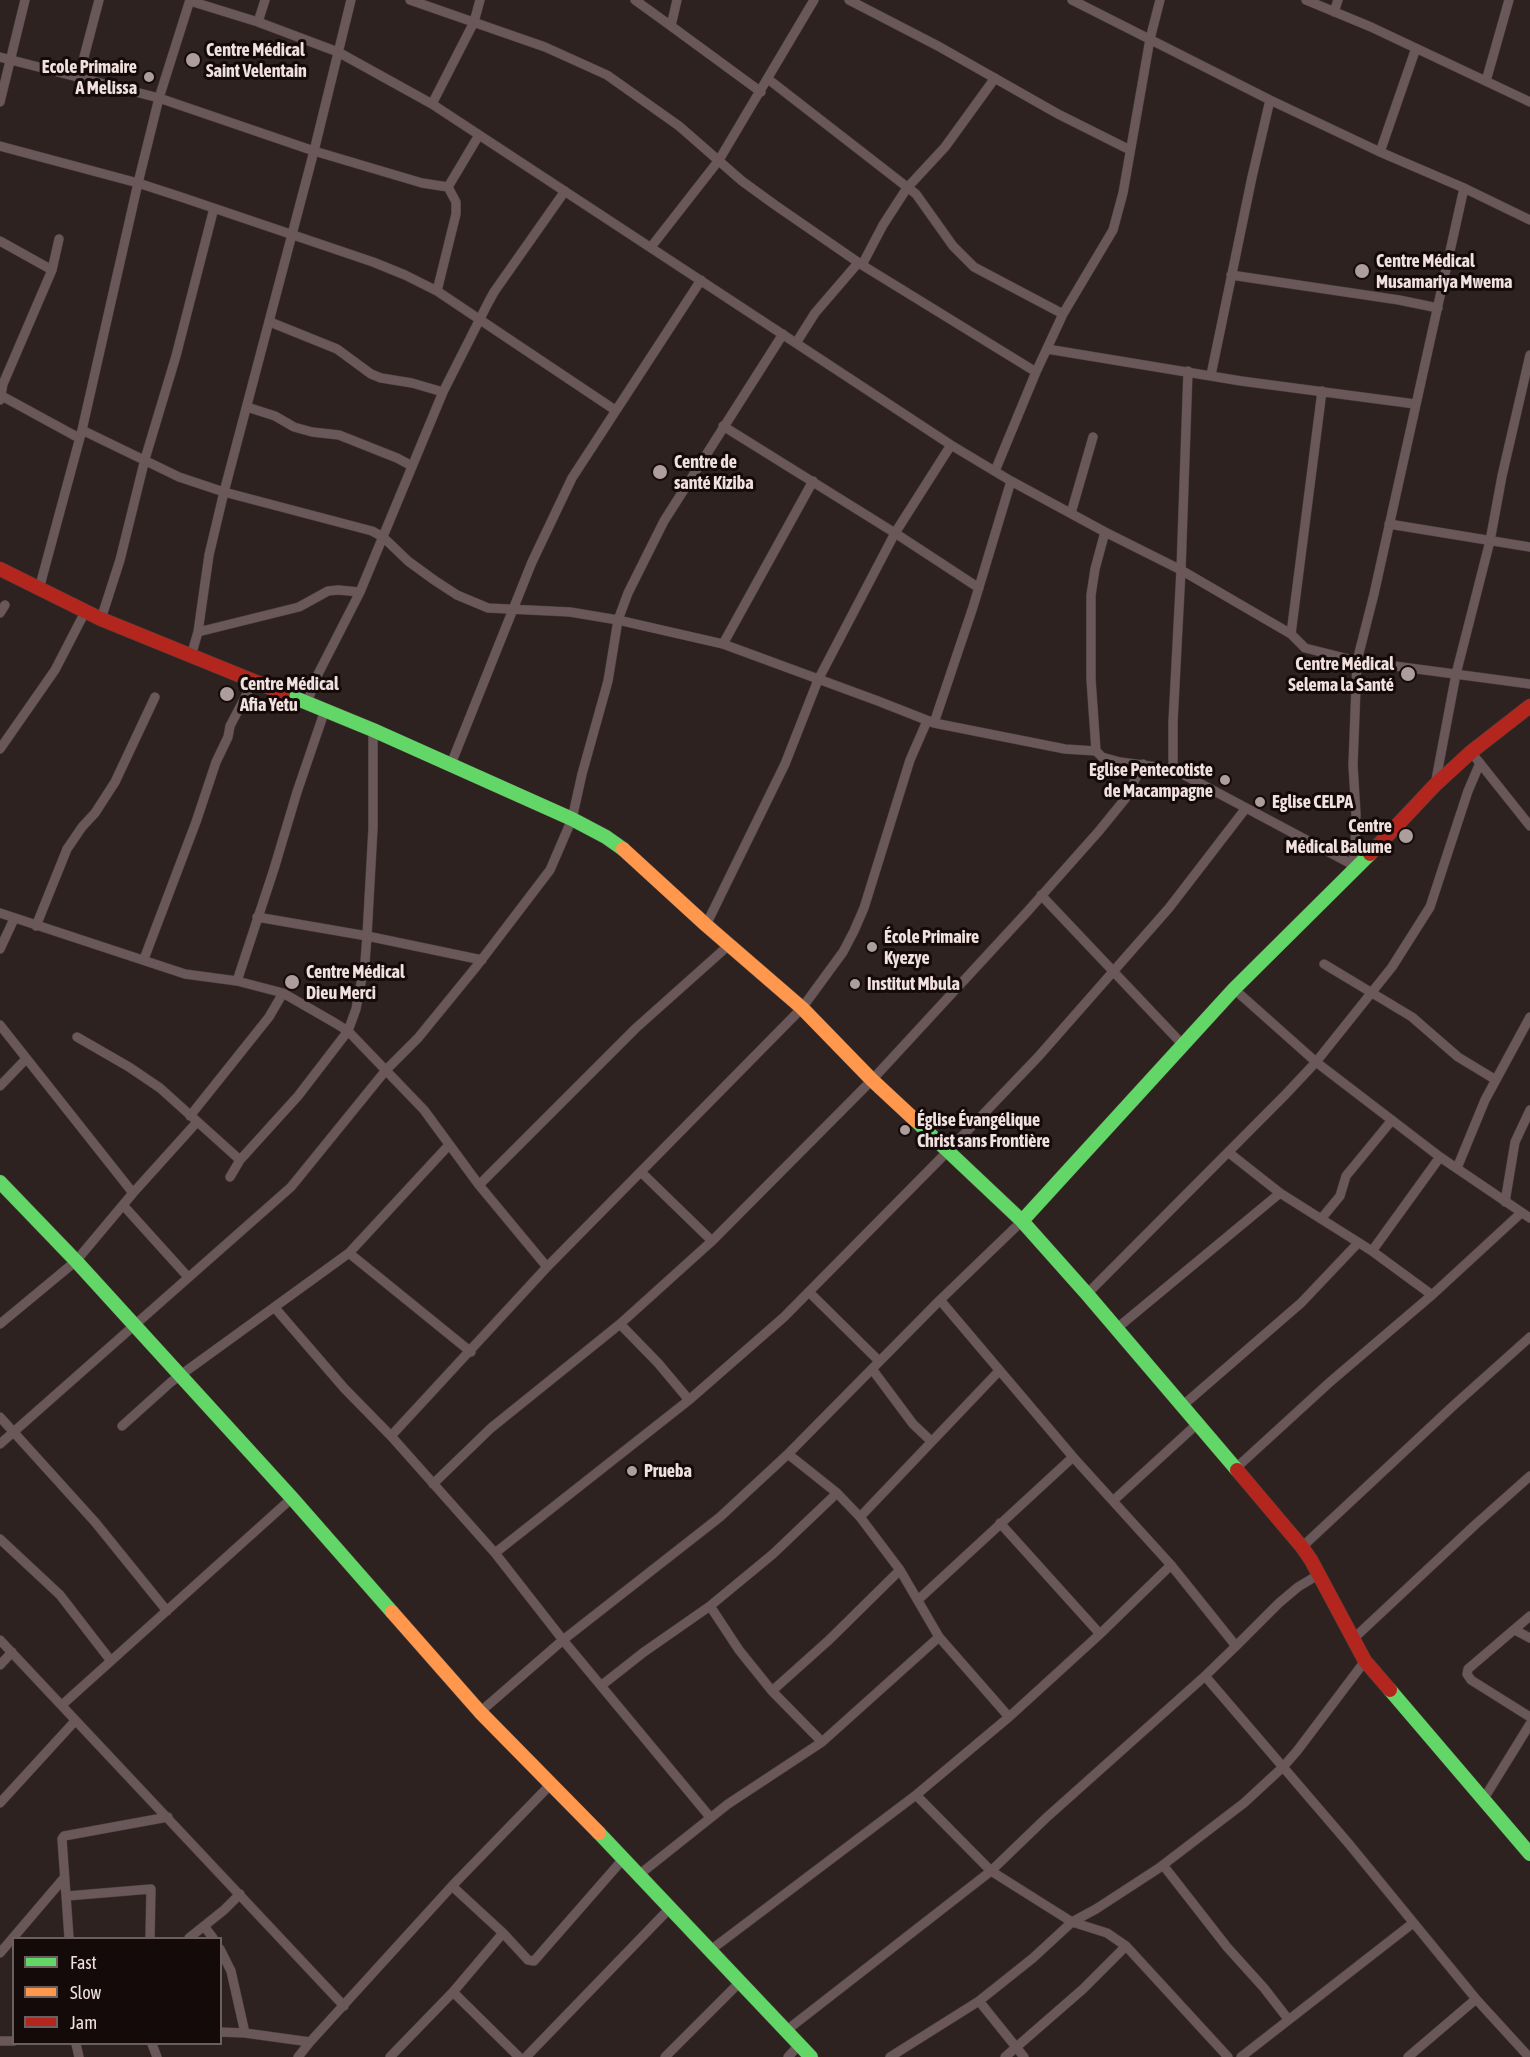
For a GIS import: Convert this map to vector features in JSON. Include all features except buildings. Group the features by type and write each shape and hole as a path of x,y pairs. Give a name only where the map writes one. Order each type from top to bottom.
{"street":[{"path":"0,102 5,59 25,0"},
{"path":"79,76 99,0"},
{"path":"39,589 81,434 159,98 190,0 338,52 432,104 951,445 1011,481 1181,570 1291,634 1305,648 1357,661 1530,684"},
{"path":"258,22 265,0"},
{"path":"191,656 198,632 209,555 224,492 293,234 351,0"},
{"path":"410,0 545,47 608,75 679,126 775,206 860,264 1036,372"},
{"path":"432,104 474,22 480,0"},
{"path":"635,0 761,92"},
{"path":"671,26 677,0"},
{"path":"651,247 719,160 814,0"},
{"path":"849,0 1130,150"},
{"path":"1072,0 1270,100 1530,220"},
{"path":"995,471 1063,314 1113,230 1123,193 1150,39 1160,0"},
{"path":"1305,0 1416,48 1530,102"},
{"path":"1334,12 1338,0"},
{"path":"1486,81 1509,0"},
{"path":"1380,152 1416,48"},
{"path":"5,59 159,98 314,151 422,183 448,187"},
{"path":"796,343 815,313 860,264 907,188 945,147 995,78"},
{"path":"768,79 916,194 953,246 974,267 1063,314"},
{"path":"1211,375 1270,100"},
{"path":"448,187 479,135"},
{"path":"0,146 138,183 373,262 437,291 615,410"},
{"path":"437,291 456,214 456,202 448,187"},
{"path":"1355,866 1356,814 1353,765 1357,661 1464,188"},
{"path":"307,703 316,678 360,592 443,392 494,292 565,191"},
{"path":"101,619 120,560 214,208"},
{"path":"58,239 52,270 27,325 0,397 50,424 146,459 179,477 224,492 372,531 383,537 408,561 457,595 488,608 570,612 618,620 723,644 930,722 1065,749 1096,751"},
{"path":"0,241 52,270"},
{"path":"1231,274 1438,308"},
{"path":"451,764 532,562 572,478 701,280"},
{"path":"270,322 337,350 381,378 412,383 443,392"},
{"path":"0,1444 291,1187 386,1070 418,1038 482,960 550,870 572,819 608,681 618,620 628,593 659,531 783,334"},
{"path":"1047,349 1241,381 1415,404"},
{"path":"1435,785 1456,674 1490,542 1502,476 1530,354"},
{"path":"1173,769 1188,371"},
{"path":"1291,634 1322,391"},
{"path":"247,407 294,427 339,435 412,466"},
{"path":"723,426 896,533 978,588"},
{"path":"1071,513 1093,437"},
{"path":"706,925 785,764 818,680 896,533 951,445"},
{"path":"723,644 813,481"},
{"path":"391,1436 548,1267 802,1008 843,952 864,908 906,770 930,722 978,588 1011,481"},
{"path":"1389,524 1530,547"},
{"path":"1106,532 1095,569 1091,595 1091,680 1096,751 1102,757 1173,769 1355,866"},
{"path":"0,569 101,619 451,764 572,819 622,848 802,1008 872,1080 1022,1221 1302,1547 1365,1661 1530,1854"},
{"path":"198,632 300,607 328,591 360,592"},
{"path":"0,749 55,670 85,612"},
{"path":"144,959 196,822 216,762 228,737 230,726 253,682"},
{"path":"36,926 67,849 115,782 155,698"},
{"path":"480,1712 563,1640 705,1530 788,1454 940,1300 1022,1221 1234,989 1435,785 1475,758 1530,706"},
{"path":"237,981 325,711"},
{"path":"230,1177 240,1160 298,1096 348,1031 356,1009 365,962 367,936 373,828 373,730"},
{"path":"1475,758 1530,826"},
{"path":"1087,1294 1316,1062 1392,967 1430,907 1468,791 1475,758"},
{"path":"433,1484 491,1428 620,1324 712,1241 872,1080 1041,895 1125,799 1143,764"},
{"path":"495,1553 689,1400 784,1317 1038,1057 1188,885 1246,808"},
{"path":"1041,895 1183,1045"},
{"path":"0,913 185,974 237,981 284,993 348,1031 424,1110 479,1185 548,1267"},
{"path":"257,917 367,936 482,960"},
{"path":"0,949 14,919"},
{"path":"479,1185 636,1028 729,945"},
{"path":"1324,964 1412,1017 1458,1057 1496,1080"},
{"path":"1234,989 1316,1062 1440,1157 1530,1218"},
{"path":"0,1324 76,1261 193,1119 269,1017 284,993"},
{"path":"1457,1168 1474,1123 1530,1017"},
{"path":"0,1025 133,1193"},
{"path":"77,1036 147,1078 240,1160"},
{"path":"0,1086 26,1059"},
{"path":"1505,1202 1515,1142 1530,1110"},
{"path":"1321,1219 1340,1196 1346,1176 1392,1120"},
{"path":"122,1426 180,1375 349,1253 449,1145"},
{"path":"1228,1152 1281,1193 1372,1251 1432,1295"},
{"path":"1372,1251 1440,1157"},
{"path":"641,1172 712,1241"},
{"path":"2,1189 76,1261 292,1498 480,1712 712,1949 812,2057"},
{"path":"1116,1329 1281,1193"},
{"path":"123,1205 188,1277"},
{"path":"1236,1468 1521,1213"},
{"path":"1181,1407 1301,1302 1358,1243"},
{"path":"349,1253 471,1352"},
{"path":"809,1292 875,1365 913,1424 932,1441"},
{"path":"940,1300 1073,1457 1171,1565 1236,1646"},
{"path":"275,1308 344,1388 391,1436 495,1553 563,1640 710,1817"},
{"path":"620,1324 658,1363 689,1400"},
{"path":"1302,1547 1530,1337"},
{"path":"860,1517 999,1371"},
{"path":"0,1417 95,1522 167,1611"},
{"path":"1114,1500 1196,1425"},
{"path":"788,1454 837,1493 860,1517 900,1570 919,1599 939,1637 1009,1717"},
{"path":"919,1599 1073,1457"},
{"path":"1353,1641 1530,1476"},
{"path":"602,1685 644,1652 710,1606 773,1554 837,1493"},
{"path":"62,1705 292,1498"},
{"path":"1000,1523 1100,1634"},
{"path":"0,1539 60,1595 111,1660"},
{"path":"712,1949 916,1795 1009,1717 1171,1565"},
{"path":"772,1691 900,1570"},
{"path":"787,2030 992,1871 1046,1818 1205,1676 1279,1603 1298,1587 1318,1575"},
{"path":"710,1606 739,1650 772,1691 822,1742"},
{"path":"1530,1616 1468,1669 1467,1674 1470,1680 1530,1717"},
{"path":"1515,1630 1530,1638"},
{"path":"639,1874 710,1817 822,1742 939,1637"},
{"path":"0,1640 344,2006"},
{"path":"0,1665 12,1652"},
{"path":"890,2057 979,2001 1033,1958 1072,1922 1163,1865 1245,1803 1283,1767 1365,1661"},
{"path":"1205,1676 1349,1844 1476,1999 1529,2057"},
{"path":"0,1803 75,1721"},
{"path":"1483,1800 1530,1724"},
{"path":"298,2057 452,1886 552,1783"},
{"path":"916,1795 992,1871 1072,1922 1107,1934 1126,1946 1228,2057"},
{"path":"69,1937 62,1839 66,1834 168,1817"},
{"path":"452,1886 503,1933 528,1960 534,1961 624,1858"},
{"path":"1163,1865 1227,1947 1288,2019"},
{"path":"14,1937 64,1878"},
{"path":"66,1896 151,1889 150,1937"},
{"path":"190,1937 240,1894"},
{"path":"526,2057 670,1908"},
{"path":"1241,2057 1413,1923"},
{"path":"204,1926 212,1937"},
{"path":"390,2057 453,1992 503,1933"},
{"path":"0,1953 12,1939"},
{"path":"1005,2057 1083,1989 1126,1946"},
{"path":"222,1953 231,1971 245,2033"},
{"path":"665,2057 741,1981"},
{"path":"453,1992 519,2057"},
{"path":"1408,2057 1476,1999"},
{"path":"979,2001 1024,2057"},
{"path":"222,2032 310,2042"},
{"path":"788,2057 800,2044"}],"traffic: fast":[{"path":"283,693 373,730 572,819 623,849"},
{"path":"1022,1221 1234,989 1370,854"},
{"path":"915,1120 1022,1221 1237,1470"},
{"path":"0,1182 76,1261 292,1498 392,1612"},
{"path":"1390,1690 1530,1854"},
{"path":"599,1833 811,2057"}],"traffic: slow":[{"path":"623,849 802,1008 872,1080 915,1120"},
{"path":"392,1612 480,1712 599,1833"}],"traffic: jam":[{"path":"0,569 101,619 283,693"},
{"path":"1370,854 1435,785 1471,752 1530,706"},
{"path":"1237,1470 1302,1547 1365,1661 1390,1690"}],"place":[{"name":"Centre Médical Saint Velentain","path":"193,60"},
{"name":"Ecole Primaire A Melissa","path":"149,77"},
{"name":"Centre Médical Musamariya Mwema","path":"1362,271"},
{"name":"Centre de santé Kiziba","path":"660,472"},
{"name":"Centre Médical Selema la Santé","path":"1408,674"},
{"name":"Centre Médical Afia Yetu","path":"227,694"},
{"name":"Eglise Pentecotiste de Macampagne","path":"1225,780"},
{"name":"Eglise CELPA","path":"1260,802"},
{"name":"Centre Médical Balume","path":"1406,836"},
{"name":"École Primaire Kyezye","path":"872,947"},
{"name":"Centre Médical Dieu Merci","path":"292,982"},
{"name":"Institut Mbula","path":"855,984"},
{"name":"Église Évangélique Christ sans Frontière","path":"905,1130"},
{"name":"Prueba","path":"632,1471"}]}
